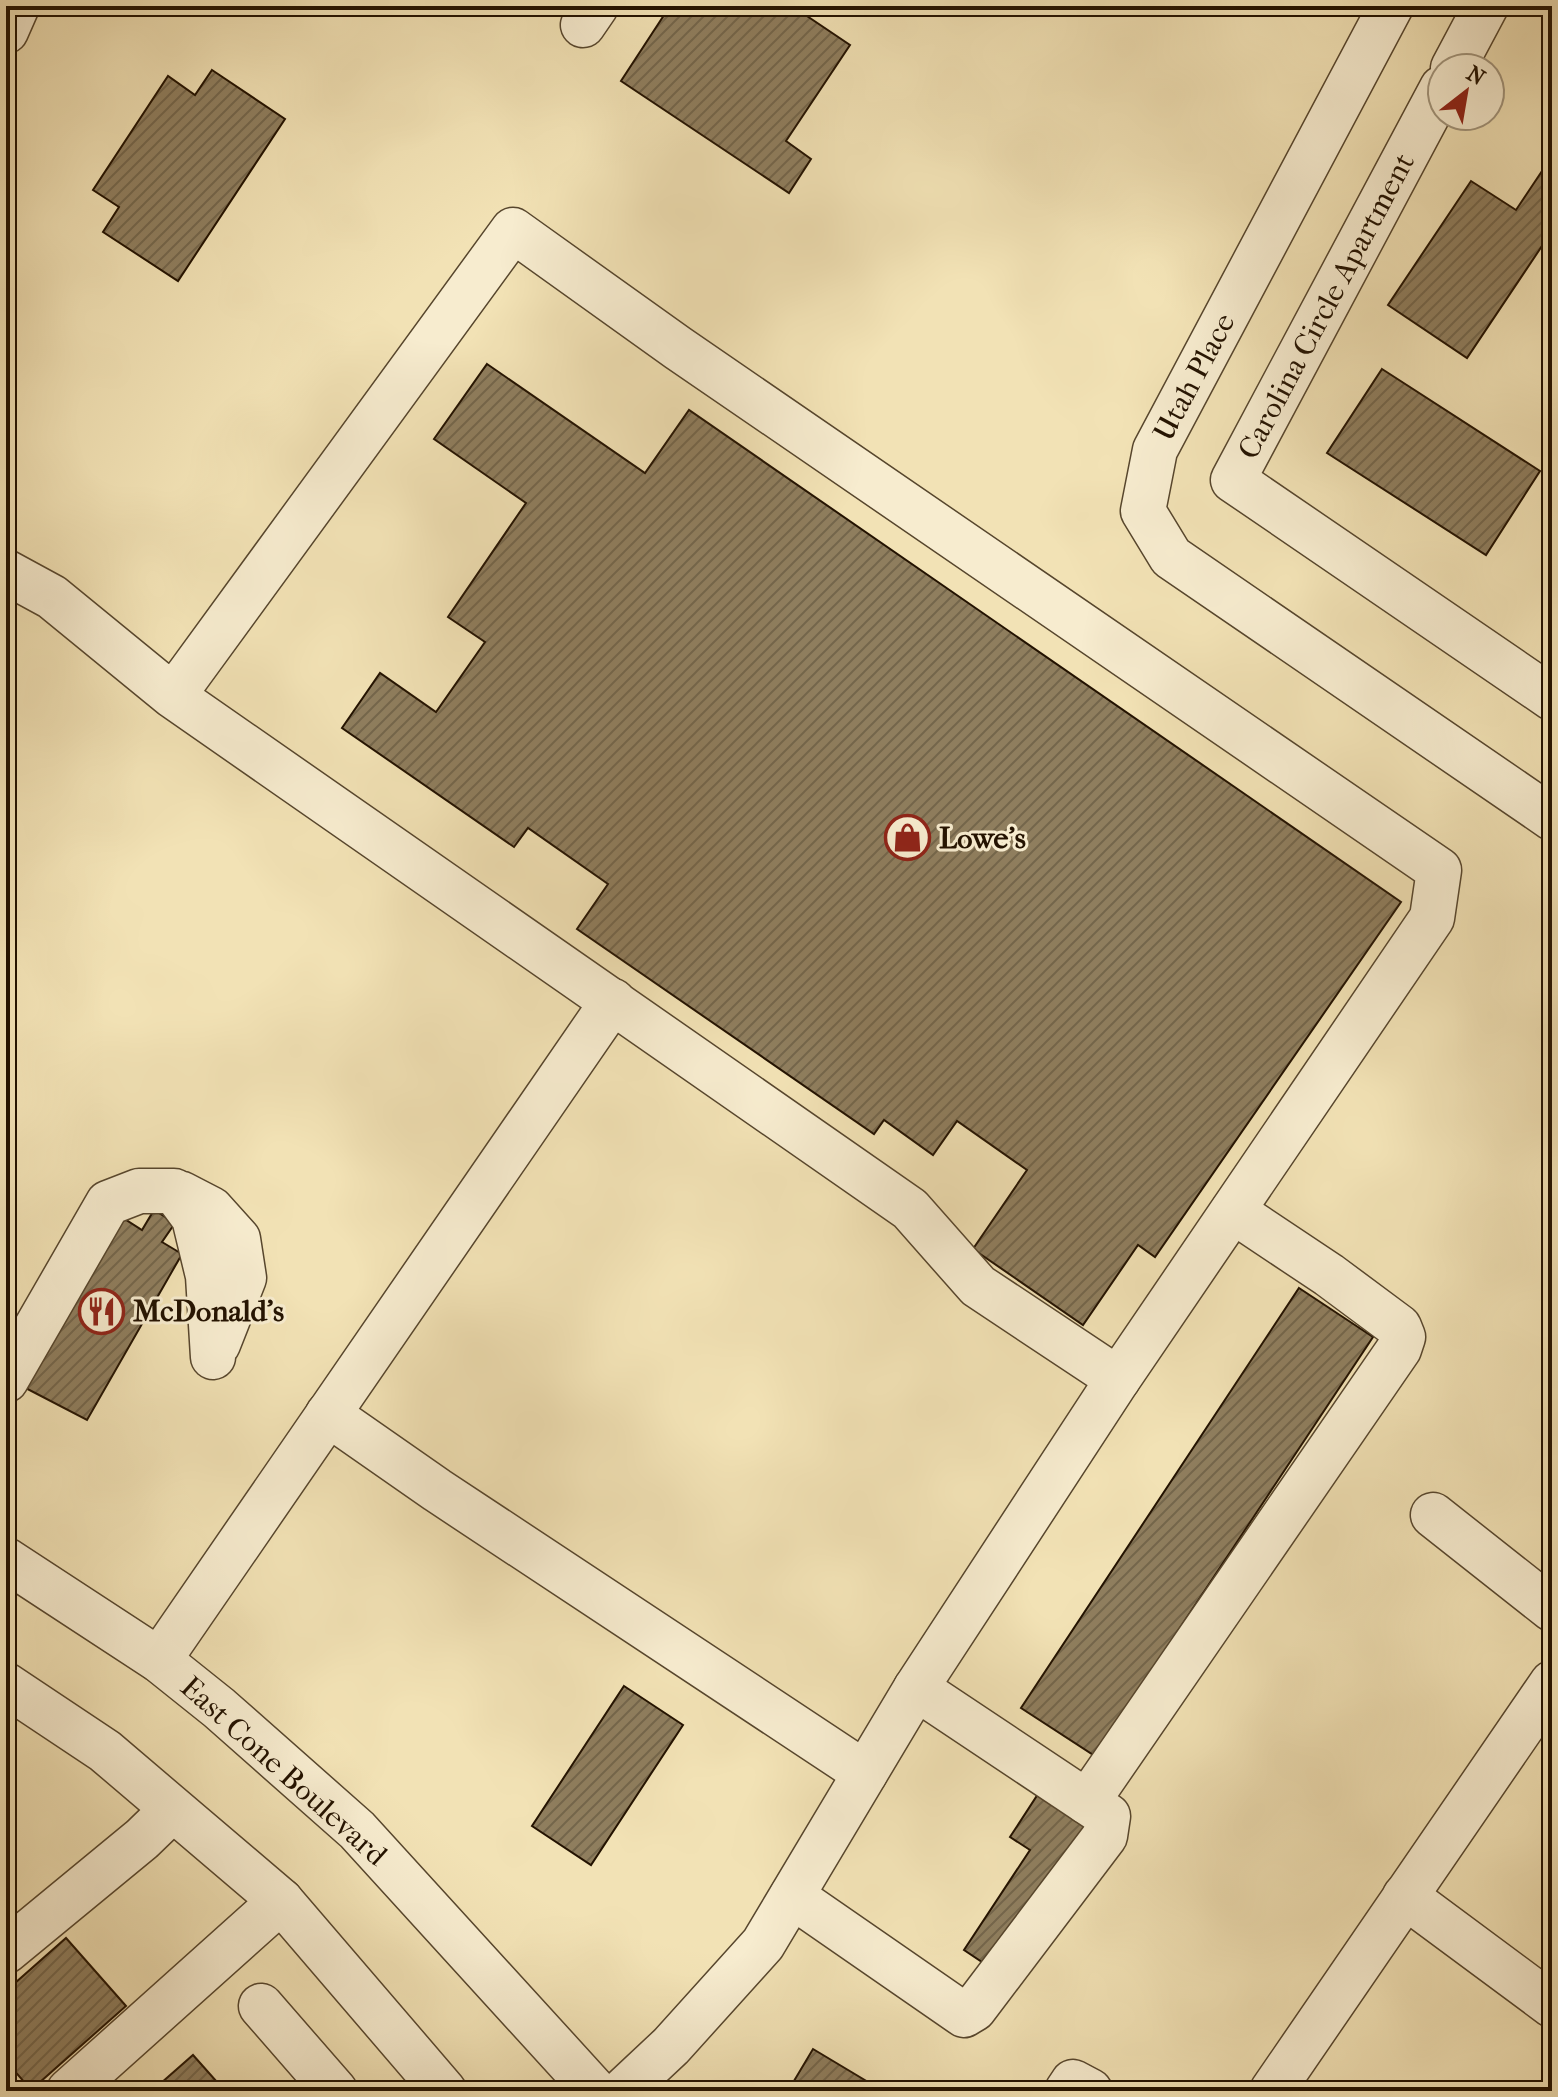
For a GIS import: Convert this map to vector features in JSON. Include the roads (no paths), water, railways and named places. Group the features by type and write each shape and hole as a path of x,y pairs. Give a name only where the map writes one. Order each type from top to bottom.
{"street":[{"path":"6,31 17,6"},
{"name":"Utah Place","path":"1391,6 1155,450 1143,511 1171,557 1552,818"},
{"path":"1462,52 1486,6"},
{"name":"Carolina Circle Apartment","path":"1426,118 1233,480 1552,698"},
{"path":"173,696 513,230 678,348 1439,870 1432,918 1118,1379 916,1688 763,1944 671,2046 623,2091"},
{"path":"6,572 52,597 173,696 910,1209 978,1286 1118,1379"},
{"path":"159,1660 613,1001"},
{"path":"6,1380 108,1203 139,1191 174,1191 194,1218 208,1276 213,1357"},
{"path":"1087,1802 1399,1349 1403,1337 1399,1327 1329,1275 1233,1211"},
{"path":"328,1414 437,1490 865,1773"},
{"path":"1433,1515 1552,1609"},
{"name":"East Cone Boulevard","path":"6,1560 159,1660 219,1708 357,1830 595,2091"},
{"path":"1272,2091 1552,1683"},
{"path":"6,1685 105,1751 281,1901 438,2089"},
{"path":"792,1896 964,2015 974,2009 1105,1836 1108,1816 916,1688"},
{"path":"6,1951 142,1839 172,1810"},
{"path":"1405,1896 1552,2005"},
{"path":"69,2091 281,1901"},
{"path":"261,2006 335,2091"},
{"path":"1067,2091 1073,2082 1090,2091"}],"place":[{"name":"Lowe's","path":"908,838"},
{"name":"McDonald's","path":"102,1311"}]}
